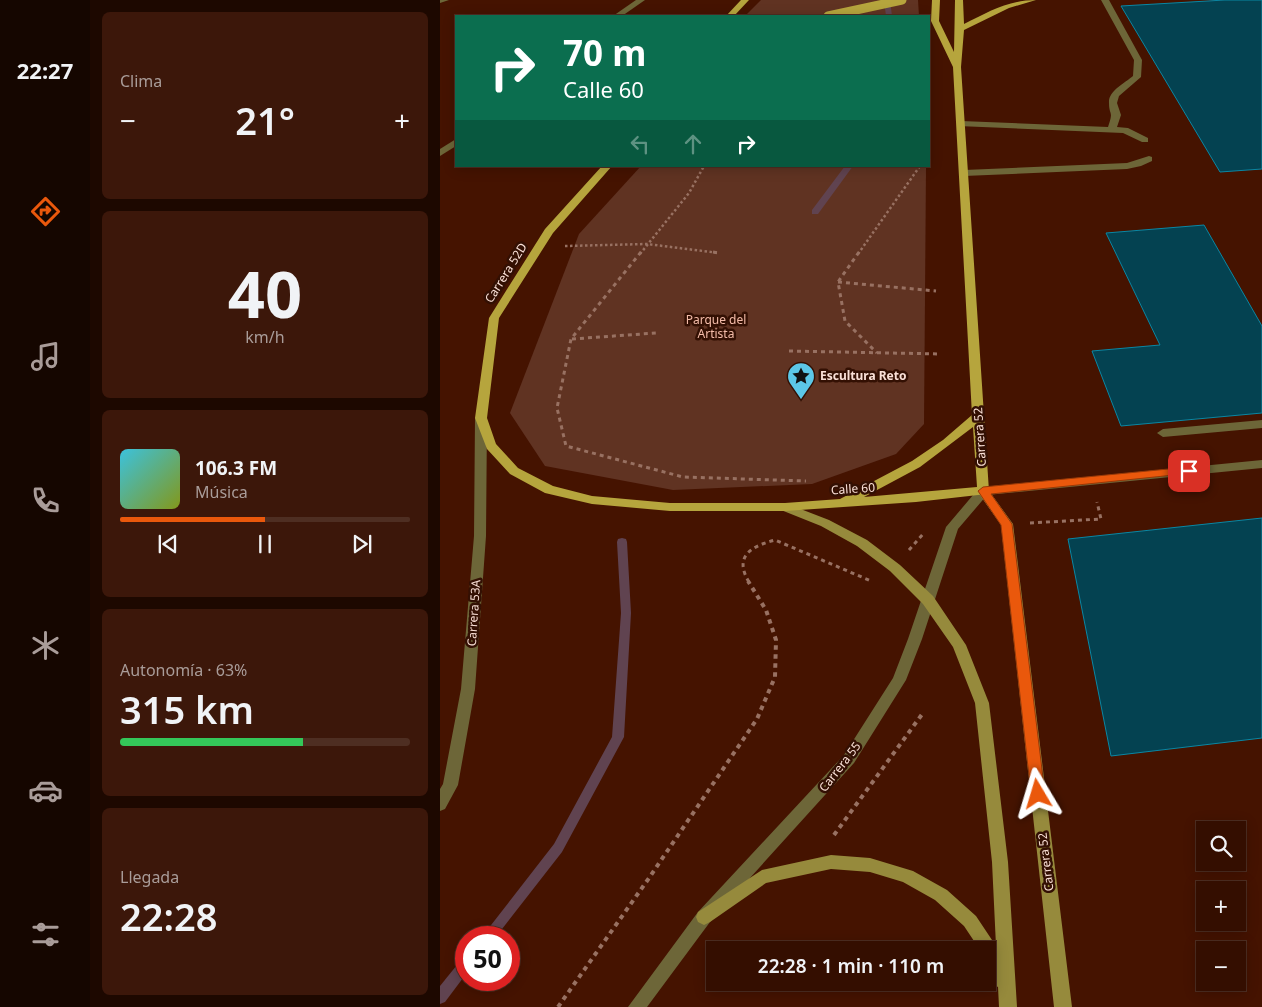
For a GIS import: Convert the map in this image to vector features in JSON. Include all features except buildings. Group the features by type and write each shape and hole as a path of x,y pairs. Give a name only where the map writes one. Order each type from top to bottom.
{"main road":[{"path":"731,15 745,0"},
{"path":"833,15 902,0"},
{"name":"Carrera 52","path":"936,0 935,21 957,67"},
{"name":"Carrera 52","path":"959,0 960,29 957,67 983,491 1006,524 1063,1007"},
{"path":"960,29 1006,6 1032,0"},
{"name":"Carrera 52D","path":"481,418 494,318 549,231 607,167"},
{"path":"837,503 880,486 918,465 954,439 978,416"},
{"name":"Calle 60","path":"481,418 491,446 514,471 549,490 592,500 670,507 785,507 983,491"},
{"path":"785,507 825,523 862,543 895,568 928,600 959,645 982,703 1000,862 1008,999"},
{"path":"704,918 762,877 831,862 870,865 907,876 941,896 970,921 992,954 1008,999"}],"street":[{"path":"440,1 445,0"},
{"path":"619,15 641,0"},
{"path":"1105,0 1138,60 1137,77 1115,95 1113,103 1117,115 1112,129"},
{"path":"961,124 1125,130 1145,140"},
{"path":"440,152 455,143"},
{"path":"964,173 1127,166 1138,164 1148,159"},
{"name":"Carrera 53A","path":"440,804 450,785 468,689 480,536 481,418"},
{"path":"1163,433 1262,424"},
{"name":"Calle 60","path":"983,491 1262,464"},
{"name":"Carrera 55","path":"637,1007 704,918 849,759 899,680 915,639 952,527 983,491"}],"path":[{"path":"703,167 689,193 571,339 557,408 566,446 683,477 808,481"},
{"path":"877,353 845,321 838,282 919,167"},
{"path":"538,247 647,244 719,253"},
{"path":"838,282 936,291"},
{"path":"571,339 656,333"},
{"path":"788,351 941,354"},
{"path":"558,1007 649,878 757,719 775,677 776,640 766,610 743,572 742,563 748,552 760,544 775,540"},
{"path":"834,835 923,713"}],"green space":[{"path":"761,0 918,0 919,15 746,15"},
{"name":"Parque del Artista","path":"640,167 926,167 924,424 896,454 812,484 673,490 545,466 510,413 579,234"}],"waterway":[{"path":"887,0 889,15"},
{"path":"815,212 848,167"},
{"path":"496,926 558,848 618,737 626,613 622,542"},
{"path":"440,997 455,978"}],"place":[{"name":"Escultura Reto","path":"801,400"}],"route":[{"path":"1038,794 1006,524 983,491 1189,471"}]}
